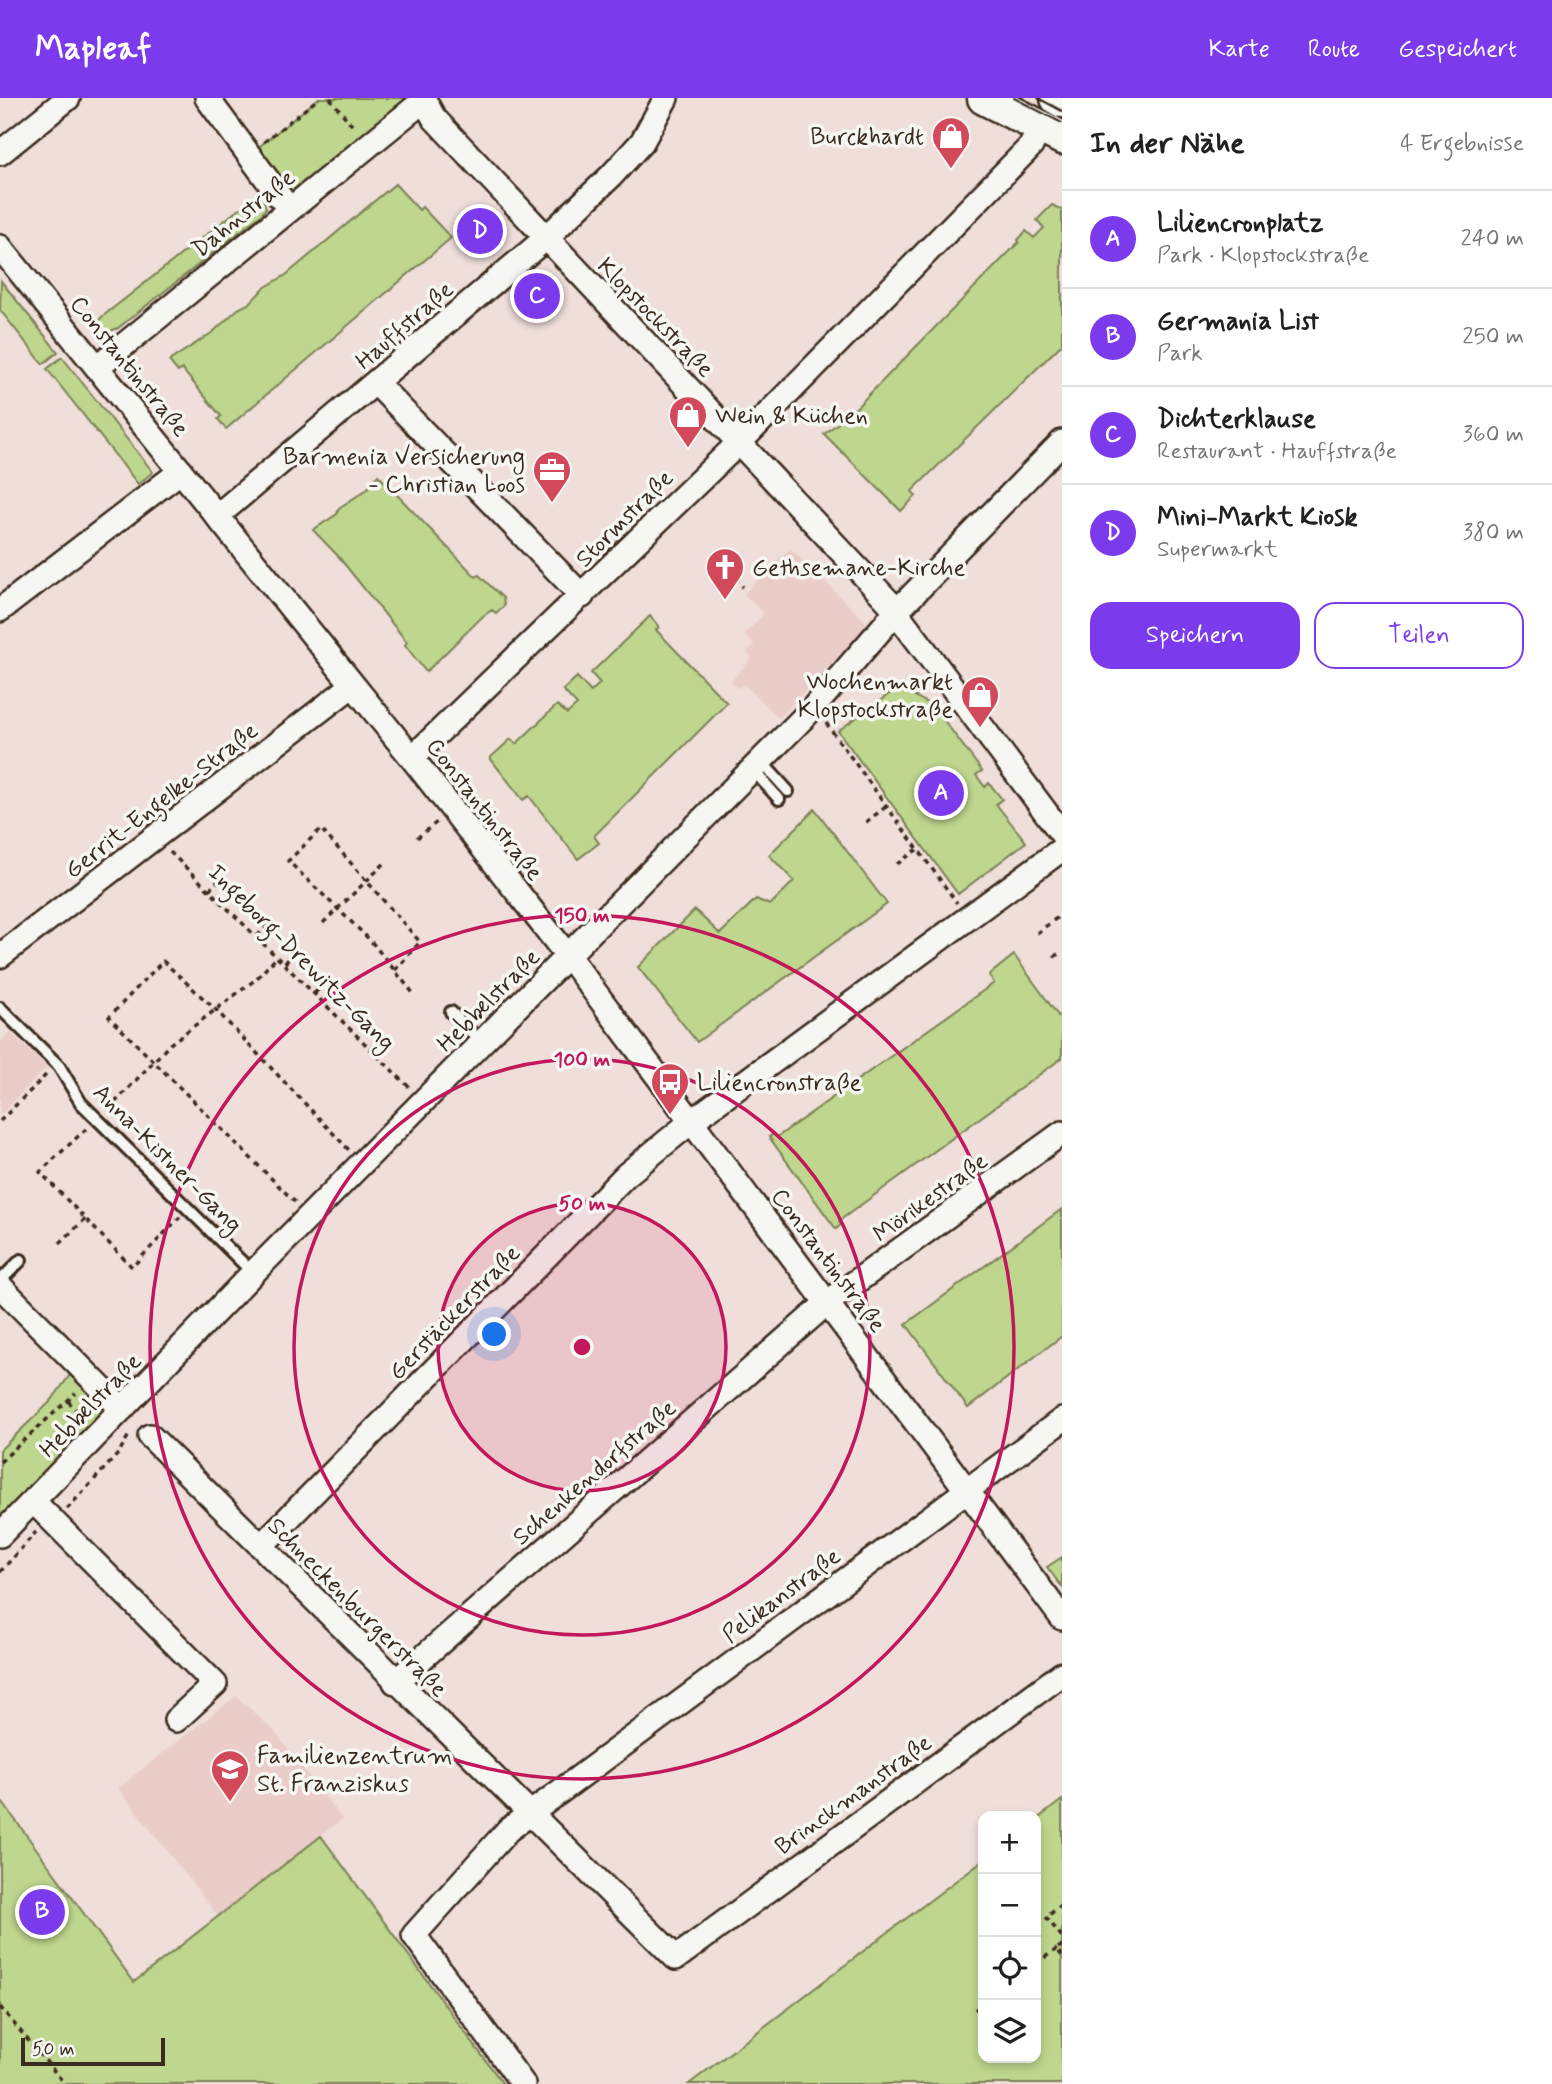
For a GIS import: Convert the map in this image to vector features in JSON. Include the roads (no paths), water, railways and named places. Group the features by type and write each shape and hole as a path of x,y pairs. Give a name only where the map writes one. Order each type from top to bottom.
{"main road":[{"path":"984,98 1051,133"},
{"path":"1057,98 1062,101"}],"street":[{"path":"0,153 68,98"},
{"path":"207,98 289,209"},
{"name":"Hauffstraße","path":"217,516 377,384 545,239 611,176 642,142 666,98"},
{"name":"Klopstockstraße","path":"423,99 433,118 739,441 895,613 1062,835"},
{"name":"Dahnstraße","path":"97,367 423,99"},
{"name":"Stormstraße","path":"412,758 739,441 1031,146 1051,133"},
{"name":"Constantinstraße","path":"3,255 181,471 568,956 1062,1618"},
{"path":"377,384 582,596"},
{"name":"Hebbelstraße","path":"0,1535 253,1273 814,707 895,613 1062,442"},
{"path":"0,610 181,471"},
{"name":"Gerrit-Engelke-Straße","path":"0,956 353,685"},
{"path":"692,1121 1062,849"},
{"name":"Gerstäckerstraße","path":"261,1546 626,1175 692,1121"},
{"name":"Mörikestraße","path":"828,1302 1062,1133"},
{"path":"0,1283 122,1409"},
{"name":"Schenkendorfstraße","path":"395,1682 828,1302"},
{"name":"Pelikanstraße","path":"531,1813 1062,1420"},
{"name":"Schneckenburgerstraße","path":"140,1434 261,1546 395,1682 676,1958"},
{"path":"33,1501 215,1684 177,1720"},
{"name":"Brinckmanstraße","path":"676,1958 1062,1674"},
{"path":"523,2084 414,1935 508,1830 531,1813"}],"lane":[{"path":"757,765 783,795"},
{"name":"Anna-Kistner-Gang","path":"0,1008 59,1066 81,1103 253,1273"},
{"path":"451,1012 482,1043"},
{"path":"0,1283 21,1260"}],"tram line":[{"path":"1014,98 1062,123"},
{"path":"1038,98 1062,111"}],"place":[{"name":"Burckhardt","path":"951,170"},
{"name":"Mini-Markt Kiosk","path":"480,231"},
{"name":"Dichterklause","path":"537,296"},
{"name":"Wein & Küchen","path":"688,449"},
{"name":"Barmenia Versicherung - Christian Loos","path":"552,504"},
{"name":"Gethsemane-Kirche","path":"725,601"},
{"name":"Wochenmarkt Klopstockstraße","path":"980,729"},
{"name":"Liliencronplatz","path":"941,793"},
{"name":"Liliencronstraße","path":"670,1116"},
{"name":"Familienzentrum St. Franziskus","path":"230,1803"},
{"name":"Germania List","path":"42,1912"}]}
